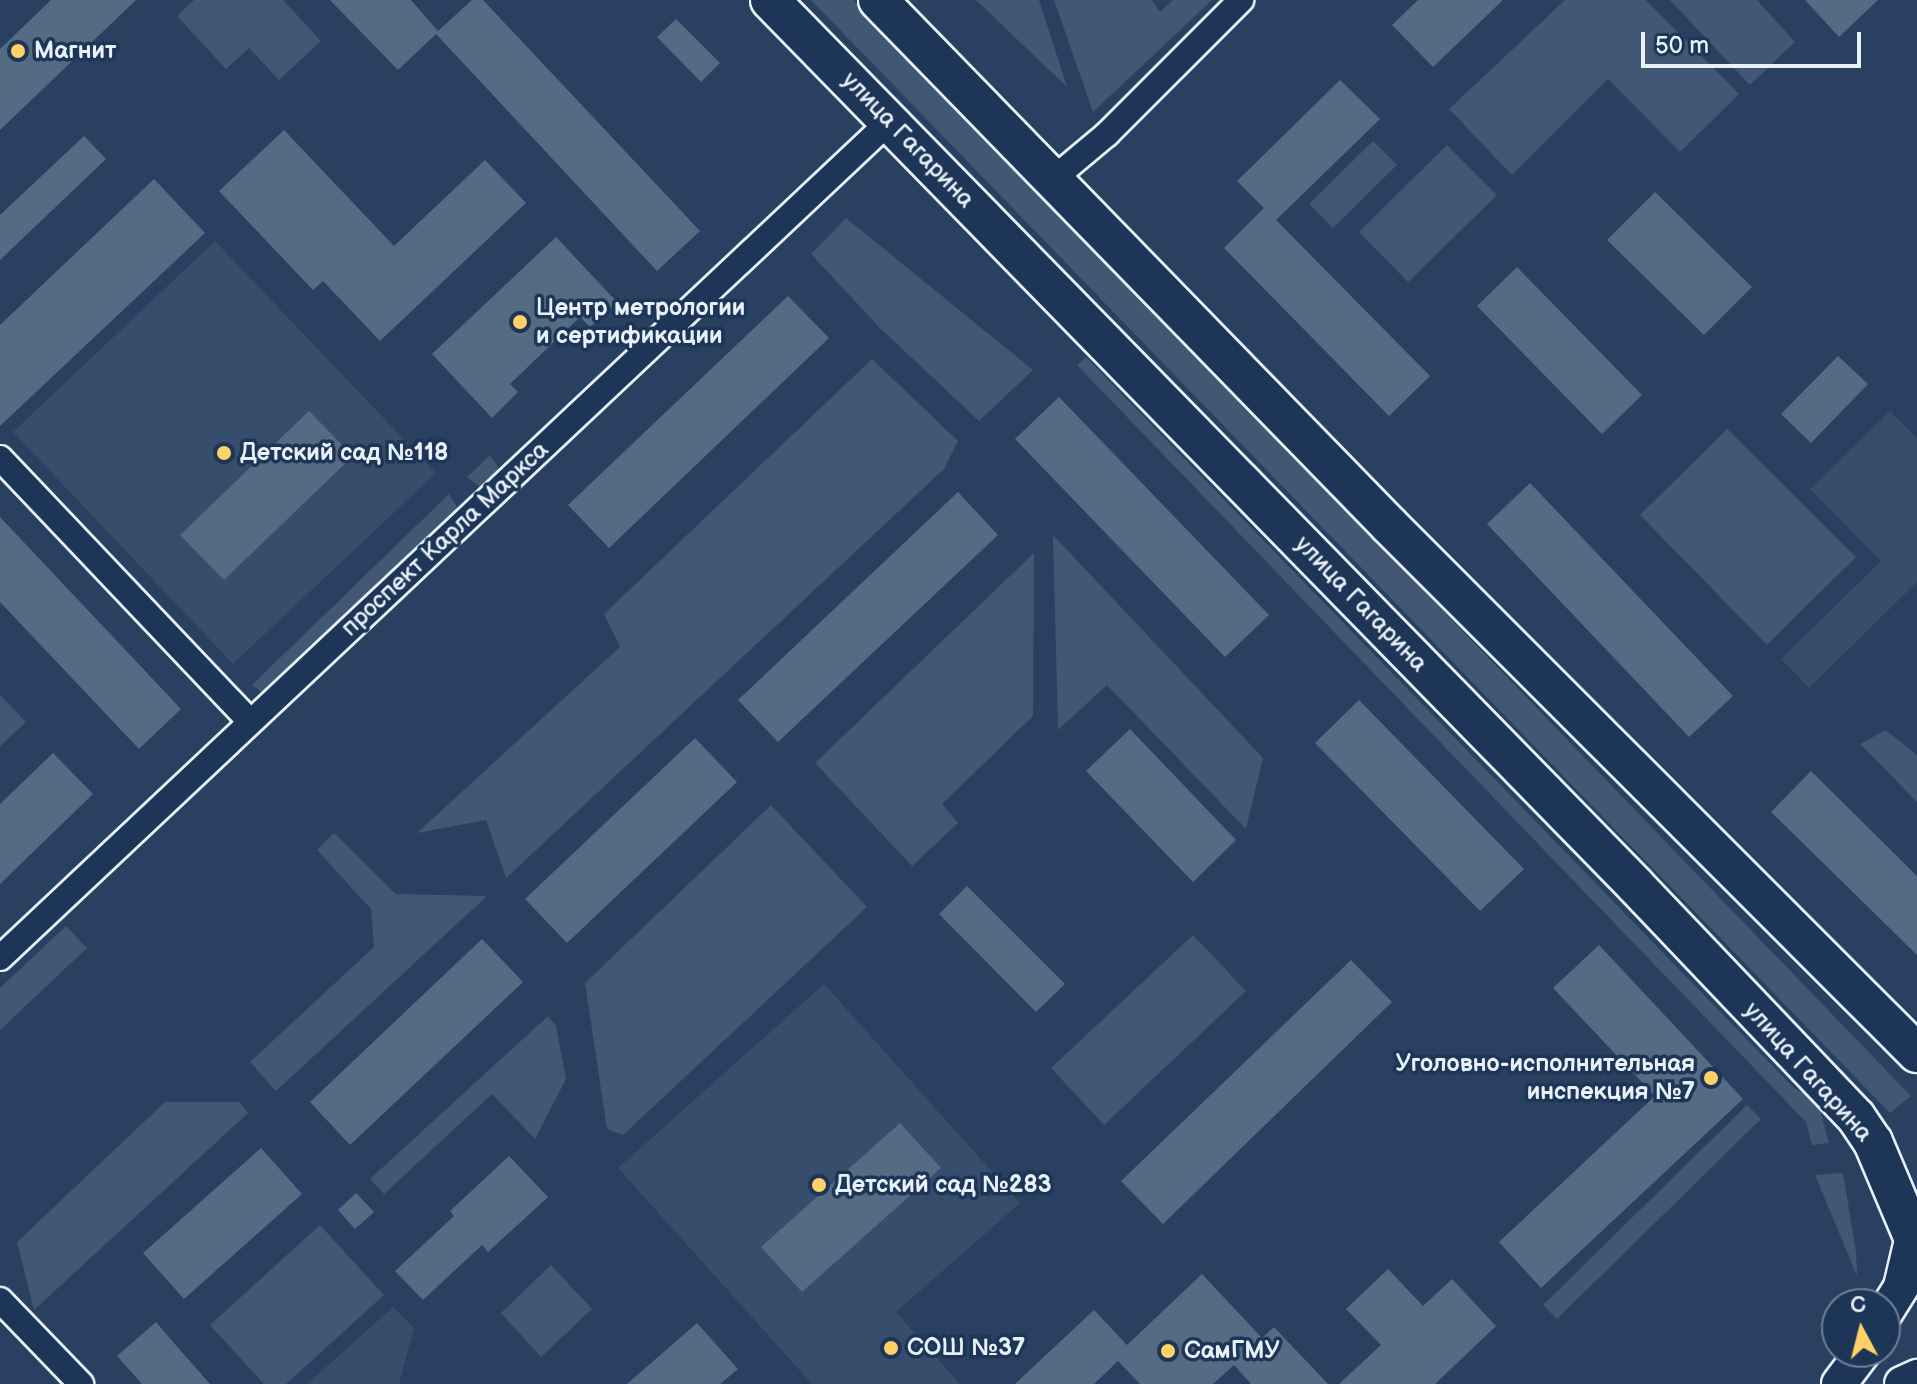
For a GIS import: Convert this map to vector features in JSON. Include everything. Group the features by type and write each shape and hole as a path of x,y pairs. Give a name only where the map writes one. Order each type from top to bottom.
{"main road":[{"name":"улица Гагарина","path":"770,0 1624,874 1856,1117 1873,1142 1916,1235"},
{"path":"878,0 1389,525 1917,1053"},
{"path":"1900,1288 1916,1235"},
{"path":"1902,1384 1917,1377"}],"street":[{"path":"1052,180 1107,134 1241,0"},
{"name":"проспект Карла Маркса","path":"0,958 890,121"},
{"path":"0,458 250,721"},
{"path":"10,1309 81,1384"}],"shaded area":[{"path":"194,0 283,0 321,41 279,80 249,48 226,69 177,16"},
{"path":"811,0 854,0 1911,1096 1890,1113"},
{"path":"976,0 1039,0 1067,87"},
{"path":"1054,0 1152,0 1160,12 1173,0 1212,0 1093,112"},
{"path":"1565,0 1646,0 1739,94 1680,152 1608,79 1512,175 1449,109"},
{"path":"1670,0 1757,0 1795,42 1750,85"},
{"path":"1373,141 1397,165 1333,228 1309,204"},
{"path":"1447,145 1497,195 1408,282 1359,232"},
{"path":"846,218 1033,370 979,421 880,328 811,254"},
{"name":"Детский сад №118","path":"215,241 436,473 233,664 13,432"},
{"path":"1086,357 1795,1089 1817,1099 1829,1143 1812,1145 1806,1122 1077,365"},
{"path":"872,359 958,441 944,469 506,878 486,820 417,833 620,647 604,614"},
{"path":"1890,411 1917,438 1917,582 1809,688 1781,659 1881,561 1810,489"},
{"path":"1727,429 1856,557 1767,645 1640,515"},
{"path":"490,455 499,475 485,491 467,477"},
{"path":"449,494 458,509 455,518 274,689 263,693 252,685"},
{"path":"1053,535 1263,758 1246,829 1107,685 1058,730"},
{"path":"1034,553 1033,716 942,804 958,823 912,866 815,763"},
{"path":"0,695 26,722 0,746"},
{"path":"1886,730 1917,755 1917,802 1860,744"},
{"path":"771,805 867,907 623,1135 607,1129 585,983"},
{"path":"334,833 396,894 487,896 276,1091 250,1062 374,947 371,909 317,850"},
{"path":"66,926 87,948 0,1030 0,988"},
{"path":"1193,935 1246,991 1104,1125 1051,1068"},
{"name":"Детский сад №283","path":"824,984 1020,1203 896,1312 960,1384 812,1384 618,1168"},
{"path":"548,1016 556,1026 566,1079 535,1139 492,1094 384,1194 370,1179"},
{"path":"165,1102 240,1102 248,1113 34,1310 17,1242"},
{"path":"1747,1105 1761,1119 1557,1319 1543,1305"},
{"path":"1843,1173 1856,1252 1857,1276 1815,1175"},
{"path":"320,1225 384,1295 286,1384 264,1384 210,1325"},
{"path":"551,1265 592,1309 541,1357 501,1313"},
{"path":"393,1307 414,1328 399,1384 307,1384"}],"building":[{"path":"51,0 136,0 0,130 0,49"},
{"path":"330,0 411,0 438,31 472,0 483,0 700,231 657,271 436,34 398,70"},
{"path":"1418,0 1503,0 1433,67 1392,25"},
{"path":"1805,0 1878,0 1839,37"},
{"path":"676,19 720,63 701,82 657,37"},
{"path":"1340,80 1380,119 1276,220 1430,376 1389,416 1224,248 1264,208 1237,181"},
{"path":"284,130 394,246 485,160 526,203 380,341 323,281 313,290 219,191"},
{"path":"84,136 106,159 0,260 0,215"},
{"path":"154,179 205,233 0,426 0,325"},
{"path":"1655,192 1752,287 1704,335 1607,240"},
{"name":"Центр метрологии и сертификации","path":"556,237 617,302 590,327 580,317 510,384 518,392 492,418 432,354"},
{"path":"1517,267 1642,395 1602,434 1477,306"},
{"path":"788,296 829,338 609,548 568,505"},
{"path":"1838,356 1868,384 1811,443 1781,414"},
{"path":"1059,397 1269,615 1225,657 1015,439"},
{"path":"309,411 353,456 224,580 180,535"},
{"path":"1530,483 1733,696 1689,737 1487,524"},
{"path":"958,492 998,535 778,742 738,700"},
{"path":"0,517 181,709 139,749 0,602"},
{"path":"1359,700 1524,869 1480,911 1315,743"},
{"path":"1130,729 1236,840 1193,882 1086,771"},
{"path":"695,738 737,782 567,943 525,899"},
{"path":"53,753 93,794 0,884 0,804"},
{"path":"1811,771 1917,876 1917,955 1771,812"},
{"path":"967,886 1065,984 1036,1012 939,914"},
{"path":"482,939 523,982 350,1145 310,1102"},
{"path":"1599,945 1743,1099 1541,1288 1499,1242 1655,1096 1553,988"},
{"path":"1351,960 1392,1002 1163,1224 1121,1181"},
{"path":"900,1123 941,1168 802,1292 761,1247"},
{"path":"261,1148 302,1194 184,1299 143,1253"},
{"path":"509,1156 548,1197 488,1252 482,1245 423,1300 395,1271 454,1216 450,1211"},
{"path":"356,1193 374,1212 355,1229 338,1210"},
{"path":"1388,1269 1423,1306 1452,1279 1496,1326 1435,1384 1339,1384 1381,1345 1346,1309"},
{"path":"1202,1274 1262,1338 1274,1327 1328,1384 1251,1384 1234,1365 1213,1384 1140,1384 1118,1361 1094,1384 1015,1384 1094,1310 1127,1345"},
{"path":"156,1322 210,1384 142,1384 117,1356"},
{"path":"697,1323 738,1369 720,1384 627,1384"}],"place":[{"name":"Магнит","path":"18,51"},
{"name":"Центр метрологии и сертификации","path":"520,322"},
{"name":"Детский сад №118","path":"224,453"},
{"name":"Уголовно-исполнительная инспекция №7","path":"1711,1078"},
{"name":"Детский сад №283","path":"819,1185"},
{"name":"СОШ №37","path":"891,1348"},
{"name":"СамГМУ","path":"1168,1351"}]}
